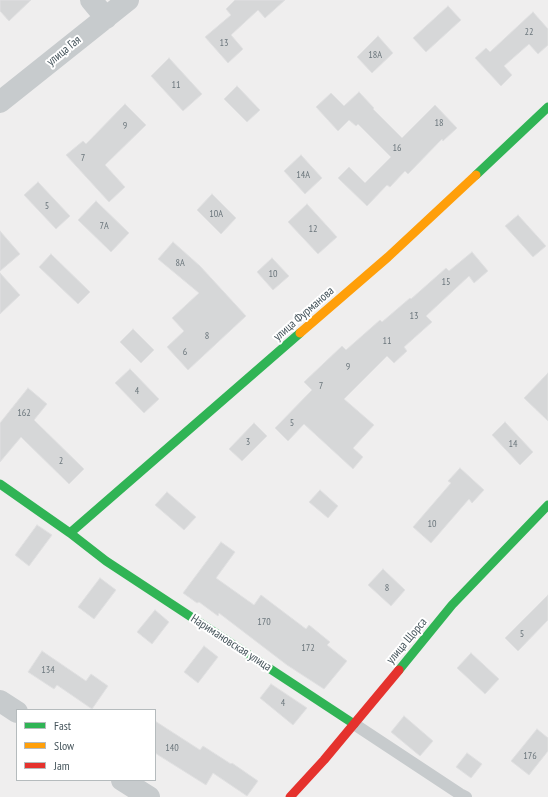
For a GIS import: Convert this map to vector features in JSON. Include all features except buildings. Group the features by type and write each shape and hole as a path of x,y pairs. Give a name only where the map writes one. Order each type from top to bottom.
{"street":[{"path":"91,0 106,18"},
{"name":"улица Гая","path":"0,102 128,0"},
{"name":"улица Фурманова","path":"70,533 388,257 548,107"},
{"name":"Наримановская улица","path":"0,484 70,533 106,561 354,724"},
{"name":"улица Щорса","path":"290,797 324,760 452,605 548,505"},
{"path":"0,701 16,711"},
{"path":"124,781 149,797"}],"lane":[{"name":"Наримановская улица","path":"354,724 466,797"}],"traffic: fast":[{"path":"476,175 548,107"},
{"path":"70,533 300,333"},
{"path":"0,484 70,533 106,561 354,724"},
{"path":"399,670 452,605 548,505"}],"traffic: slow":[{"path":"300,333 388,257 476,175"}],"traffic: jam":[{"path":"290,797 324,760 399,670"}]}
